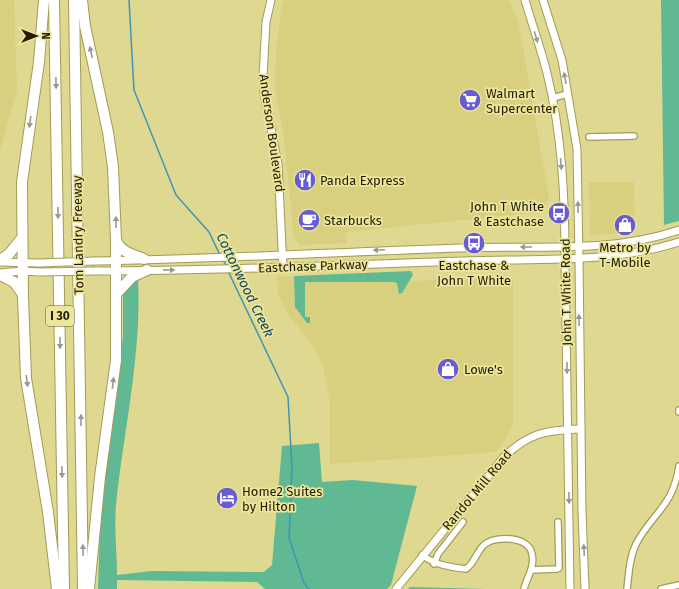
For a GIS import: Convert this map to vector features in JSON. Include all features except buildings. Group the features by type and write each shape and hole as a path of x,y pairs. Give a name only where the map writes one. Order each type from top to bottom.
{"highway":[{"path":"44,0 39,62 22,182 22,267 26,378 48,512 57,589"},
{"name":"Tom Landry Freeway","path":"54,0 64,589"},
{"name":"Tom Landry Freeway","path":"74,0 83,589"},
{"path":"82,0 85,26 108,132 112,160 116,240 116,360 100,477 89,589"},
{"path":"0,261 9,254 22,238"},
{"path":"116,240 119,247 130,254 144,259"},
{"path":"116,294 132,277 147,270"},
{"path":"0,274 14,282 23,294"}],"main road":[{"name":"Anderson Boulevard","path":"271,0 266,22 263,76 264,93 278,164 283,268"},
{"name":"John T White Road","path":"524,0 547,73 560,152 565,246 570,589"},
{"name":"John T White Road","path":"542,0 562,60 577,149 585,589"},
{"path":"579,246 627,244 658,238 679,230"},
{"path":"579,259 638,253 679,242"},
{"name":"Eastchase Parkway","path":"0,261 40,272 95,271 144,259 230,258 418,249 579,246"},
{"path":"418,249 419,262"},
{"name":"Eastchase Parkway","path":"0,274 39,263 95,261 116,266 147,270 199,271 419,262 579,259"},
{"name":"Randol Mill Road","path":"396,589 422,555 503,458 514,447 533,435 567,429 581,429"}],"street":[{"path":"552,98 568,94"},
{"path":"589,137 634,136"},
{"path":"627,589 631,557 636,544 665,506 676,484 679,466"},
{"path":"434,564 438,554 462,522"},
{"path":"531,570 559,568 558,522"},
{"path":"422,555 434,564 449,568 466,569 484,545 494,540 504,539 524,542 532,552 533,562 524,589"},
{"path":"662,589 679,585"}],"shaded area":[{"path":"0,0 14,0 17,91 0,150"},
{"path":"284,0 509,0 518,20 549,198 542,212 345,232 347,243 299,245 294,237 284,138 275,87 276,50 281,10"},
{"path":"589,182 634,182 635,228 627,233 590,235"},
{"path":"277,276 400,281 513,279 513,426 497,452 330,464 330,401 323,366 312,344 290,317 278,295"}],"green space":[{"path":"661,0 679,0 679,221 664,225"},
{"path":"411,271 413,275 402,293 399,294 397,283 394,282 305,282 305,317 310,317 310,323 307,323 295,307 294,276"},
{"path":"138,277 139,306 135,362 115,514 117,575 152,571 264,572 272,565 282,446 319,443 322,482 353,480 417,486 391,585 387,589 265,589 257,582 117,580 117,589 98,589 101,493 123,337 123,293"},
{"path":"410,587 486,589 408,589"}],"waterway":[{"name":"Cottonwood Creek","path":"129,0 134,90 176,195 209,232 220,255"},
{"name":"Cottonwood Creek","path":"223,260 227,267"},
{"name":"Cottonwood Creek","path":"228,271 288,397 292,468 289,538 304,583 309,589"}],"place":[{"name":"Walmart Supercenter","path":"470,100"},
{"name":"Panda Express","path":"305,180"},
{"name":"John T White & Eastchase","path":"559,213"},
{"name":"Starbucks","path":"309,220"},
{"name":"Metro by T-Mobile","path":"625,225"},
{"name":"Eastchase & John T White","path":"474,243"},
{"name":"Lowe's","path":"448,369"},
{"name":"Home2 Suites by Hilton","path":"227,498"}]}
